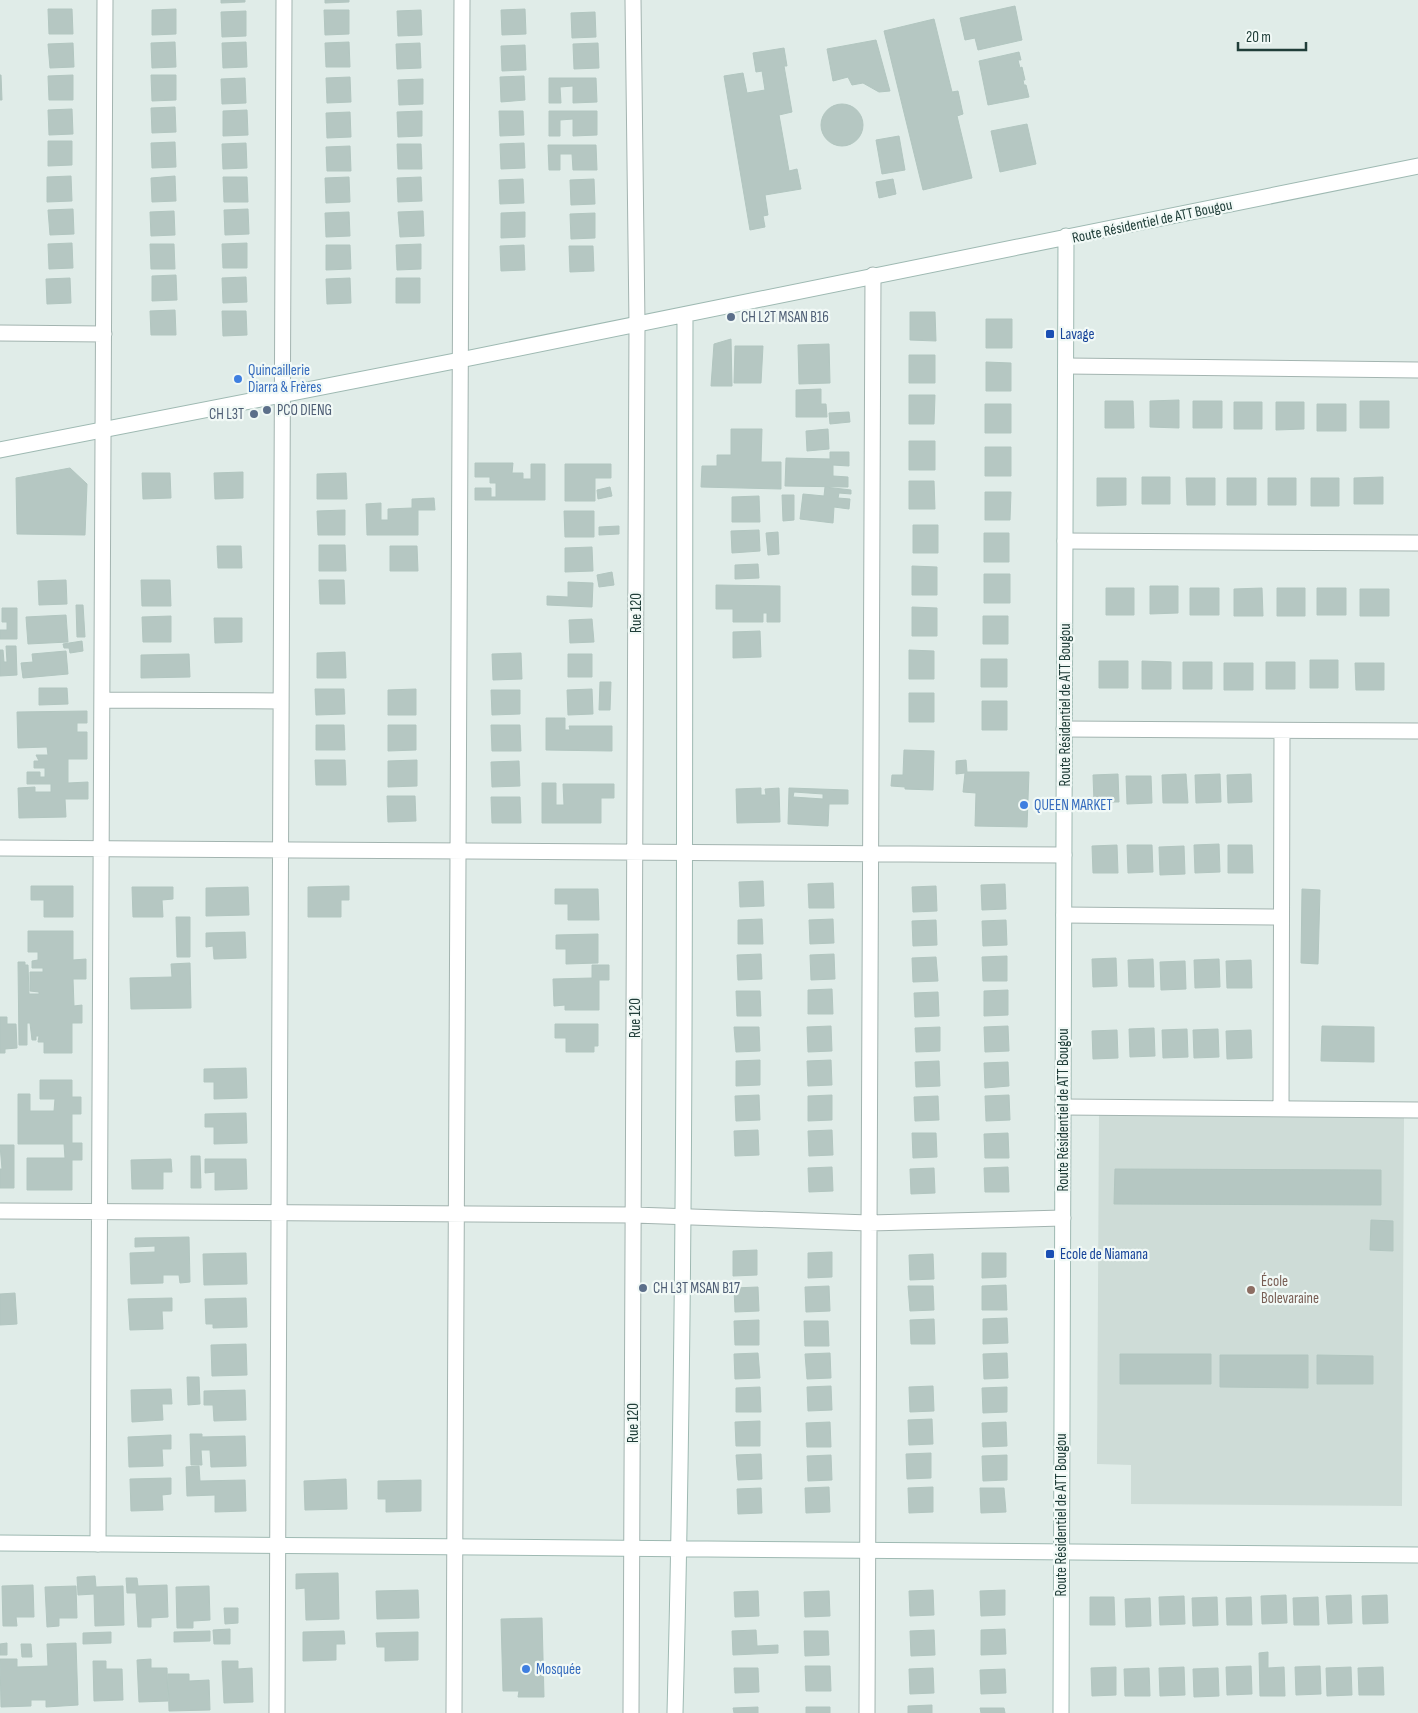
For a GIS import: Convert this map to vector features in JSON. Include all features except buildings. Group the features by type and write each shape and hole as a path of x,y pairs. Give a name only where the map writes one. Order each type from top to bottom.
{"street":[{"path":"98,1544 105,0"},
{"path":"277,1713 284,0"},
{"path":"454,1713 462,0"},
{"name":"Rue 120","path":"631,1713 637,324 633,0"},
{"name":"Route Résidentiel de ATT Bougou","path":"1061,1713 1060,1552 1066,236 1418,166"},
{"path":"0,450 685,315 1066,236"},
{"path":"867,1713 872,275"},
{"path":"675,1713 679,1548 682,1217 685,315"},
{"path":"0,334 104,334"},
{"path":"1066,366 1418,370"},
{"path":"1065,541 1418,544"},
{"path":"102,700 281,701"},
{"path":"1064,729 1418,731"},
{"path":"1281,1109 1282,731"},
{"path":"0,848 1064,855"},
{"path":"1064,916 1281,917"},
{"path":"1063,1108 1418,1110"},
{"path":"0,1210 634,1215 869,1223 1063,1218"},
{"path":"0,1543 1418,1555"}],"shaded area":[{"name":"École Bolevaraine","path":"1099,1114 1404,1116 1402,1506 1131,1504 1131,1465 1097,1464"}],"place":[{"name":"CH L2T MSAN B16","path":"731,317"},
{"name":"Lavage","path":"1050,334"},
{"name":"Quincaillerie Diarra & Frères","path":"238,379"},
{"name":"PCO DIENG","path":"267,410"},
{"name":"CH L3T","path":"254,414"},
{"name":"QUEEN MARKET","path":"1024,805"},
{"name":"Ecole de Niamana","path":"1050,1254"},
{"name":"CH L3T MSAN B17","path":"643,1288"},
{"name":"École Bolevaraine","path":"1251,1290"},
{"name":"Mosquée","path":"526,1669"}]}
